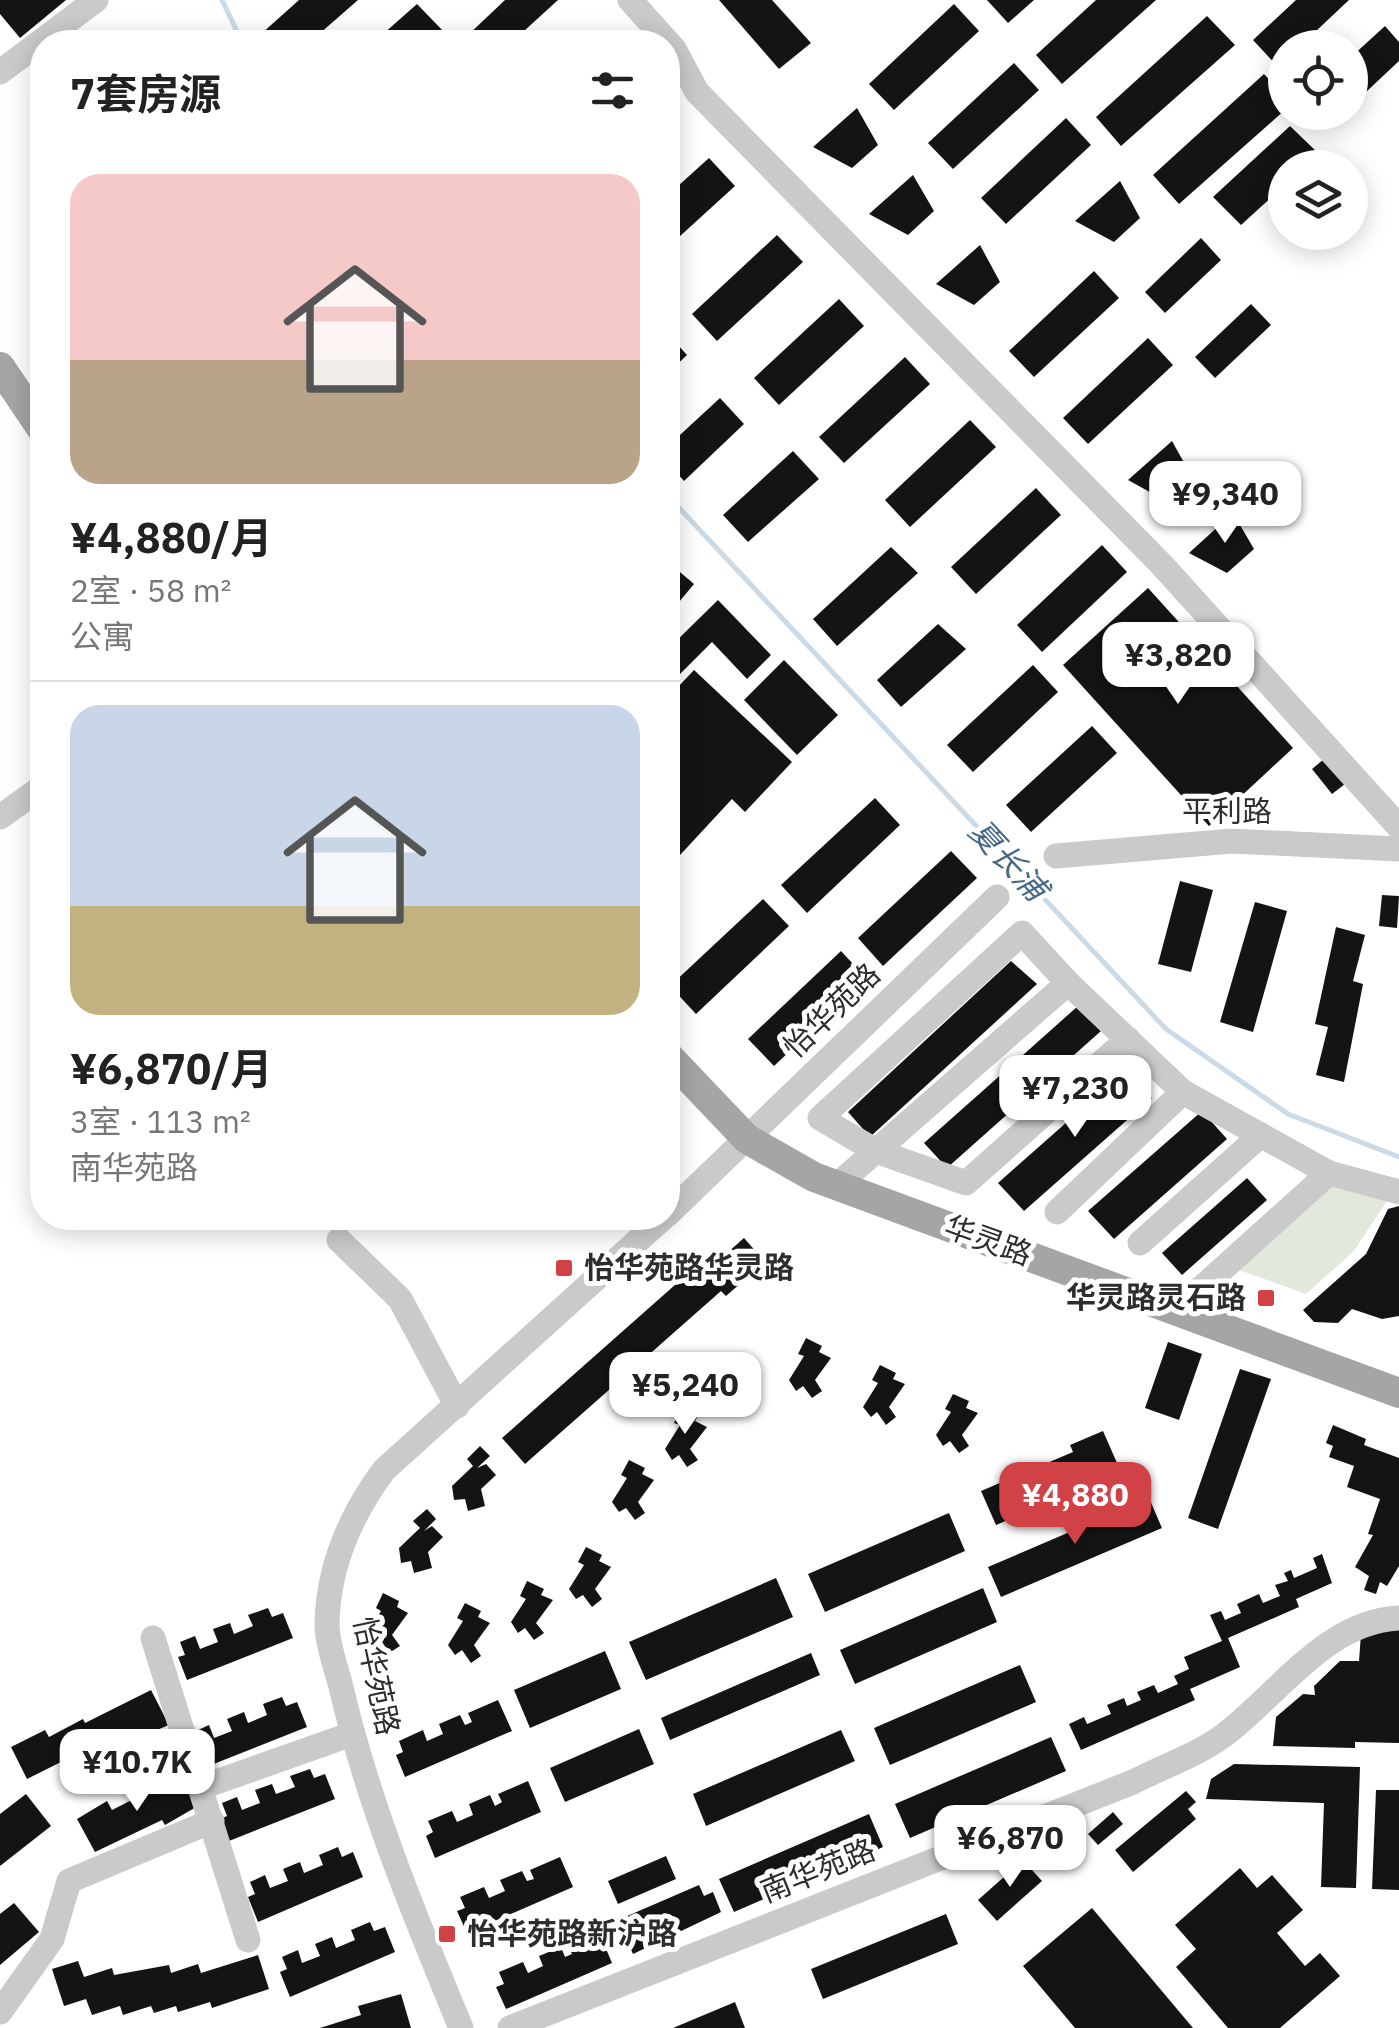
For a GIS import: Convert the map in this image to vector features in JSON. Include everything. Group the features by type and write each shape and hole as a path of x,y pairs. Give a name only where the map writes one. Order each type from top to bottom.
{"main road":[{"path":"0,367 30,411"},
{"name":"华灵路","path":"680,1069 746,1139 837,1185 1399,1392"}],"street":[{"path":"50,30 96,0"},
{"path":"630,0 658,30"},
{"path":"4,60 30,43"},
{"path":"680,59 697,92 1162,565 1399,826"},
{"path":"0,817 30,796"},
{"name":"平利路","path":"1056,856 1218,841 1399,849"},
{"name":"怡华苑路","path":"680,1203 997,897"},
{"path":"1128,1039 966,1183 876,1151 820,1118 1022,934 1183,1092 1328,1173 1399,1192"},
{"path":"837,1185 1068,983"},
{"path":"1056,1212 1183,1092"},
{"path":"1140,1244 1261,1135"},
{"path":"1176,1311 1328,1173"},
{"name":"怡华苑路","path":"461,2028 425,1942 352,1734 327,1629 330,1586 353,1511 384,1470 651,1230"},
{"path":"338,1240 400,1299 457,1406"},
{"name":"南华苑路","path":"510,2028 1133,1782 1221,1738 1340,1634 1375,1619 1399,1618"},
{"path":"153,1638 248,1940"},
{"path":"202,1788 352,1734"},
{"path":"0,2012 52,1939 68,1882 212,1821"}],"shaded area":[{"path":"1334,1185 1388,1199 1354,1251 1306,1294 1239,1270"}],"building":[{"path":"0,0 66,0 20,38 0,14"},
{"path":"299,0 358,0 324,30 265,30"},
{"path":"505,0 558,0 525,30 473,30"},
{"path":"719,0 772,0 811,43 779,69"},
{"path":"987,0 1034,0 1008,23"},
{"path":"1096,0 1156,0 1062,84 1036,55"},
{"path":"1296,0 1349,0 1317,30 1268,30 1268,56 1253,40"},
{"path":"417,4 442,30 388,30"},
{"path":"954,4 979,31 894,110 869,84"},
{"path":"1207,16 1235,45 1121,146 1096,117"},
{"path":"1385,26 1399,42 1399,61 1368,90 1368,42"},
{"path":"1014,63 1039,90 953,169 928,143"},
{"path":"1264,74 1268,78 1268,125 1179,204 1153,175"},
{"path":"857,108 878,145 852,168 813,147"},
{"path":"1066,118 1091,145 1006,224 981,198"},
{"path":"1286,130 1294,130 1315,150 1268,150 1268,200 1241,225 1213,197"},
{"path":"709,158 735,186 680,236 680,184"},
{"path":"913,175 934,211 908,235 869,214"},
{"path":"1120,181 1140,218 1114,242 1075,221"},
{"path":"777,235 803,262 717,341 692,314"},
{"path":"1201,238 1221,260 1165,313 1145,292"},
{"path":"980,245 1000,282 974,305 936,284"},
{"path":"1094,271 1119,298 1034,377 1009,351"},
{"path":"839,299 864,326 779,405 754,378"},
{"path":"1251,304 1271,325 1215,378 1195,357"},
{"path":"1148,338 1173,365 1088,444 1063,418"},
{"path":"905,357 930,384 844,463 819,437"},
{"path":"720,398 744,424 684,481 680,476 680,435"},
{"path":"970,420 996,447 910,527 885,500"},
{"path":"1172,441 1192,477 1166,501 1128,480"},
{"path":"793,451 819,479 748,542 723,515"},
{"path":"1036,488 1061,515 976,594 951,567"},
{"path":"1233,513 1254,549 1227,573 1189,553"},
{"path":"1102,545 1127,572 1042,652 1017,625"},
{"path":"891,547 918,573 837,646 813,619"},
{"path":"680,572 694,584 680,601"},
{"path":"1148,588 1293,748 1209,826 1063,665"},
{"path":"718,600 771,655 747,679 712,642 680,674 680,637"},
{"path":"938,624 966,649 901,707 877,680"},
{"path":"784,660 838,715 797,755 744,700"},
{"path":"1033,665 1058,692 973,772 947,745"},
{"path":"694,670 792,762 745,812 732,799 680,855 680,685"},
{"path":"1092,726 1117,753 1031,832 1006,805"},
{"path":"1324,759 1345,784 1332,794 1312,769"},
{"path":"875,798 900,825 807,913 781,885"},
{"path":"951,851 977,878 883,966 858,938"},
{"path":"1180,881 1213,890 1191,972 1158,964"},
{"path":"1382,895 1399,896 1397,928 1379,926"},
{"path":"763,899 789,926 696,1014 680,997 680,977"},
{"path":"1255,902 1287,911 1253,1032 1220,1022"},
{"path":"1336,927 1365,935 1353,981 1363,984 1344,1082 1316,1075 1328,1027 1315,1024"},
{"path":"841,951 867,979 774,1066 748,1039"},
{"path":"1011,961 1037,984 870,1137 848,1112"},
{"path":"1078,1006 1101,1031 947,1168 924,1143"},
{"path":"1127,1069 1152,1098 1024,1211 998,1183"},
{"path":"1202,1111 1227,1139 1114,1239 1088,1211"},
{"path":"1247,1178 1267,1200 1182,1275 1162,1253"},
{"path":"1399,1206 1399,1316 1382,1319 1352,1309 1338,1323 1314,1322 1303,1310 1366,1254 1388,1209"},
{"path":"744,1238 765,1262 726,1296 721,1291 525,1464 502,1438 702,1261 709,1269"},
{"path":"806,1338 822,1346 819,1352 831,1358 815,1380 822,1391 812,1398 803,1386 796,1391 789,1380 804,1356 798,1354"},
{"path":"1168,1342 1202,1354 1179,1420 1145,1408"},
{"path":"735,1357 752,1365 748,1371 760,1377 744,1399 751,1410 741,1417 733,1404 726,1409 719,1399 733,1375 728,1372"},
{"path":"880,1365 896,1373 893,1379 905,1384 889,1407 896,1417 886,1425 877,1412 871,1417 863,1407 878,1383 872,1380"},
{"path":"1240,1369 1271,1379 1218,1529 1188,1518"},
{"path":"953,1394 969,1401 966,1408 978,1413 962,1435 969,1446 959,1453 950,1441 943,1446 936,1435 951,1412 945,1409"},
{"path":"681,1407 698,1415 695,1421 707,1427 690,1449 698,1460 687,1467 679,1455 672,1460 665,1449 680,1425 674,1423"},
{"path":"1333,1425 1366,1439 1364,1445 1399,1458 1399,1566 1387,1586 1380,1582 1376,1594 1364,1590 1369,1576 1355,1567 1373,1535 1368,1534 1380,1499 1347,1487 1354,1466 1329,1457 1333,1446 1326,1443"},
{"path":"1103,1431 1117,1463 1084,1477 1088,1486 996,1525 981,1491 1073,1452 1070,1445"},
{"path":"480,1446 490,1456 477,1468 486,1464 496,1475 481,1489 485,1506 468,1511 465,1499 454,1500 452,1486 473,1466 467,1459"},
{"path":"629,1460 645,1468 642,1474 654,1480 638,1502 645,1513 635,1520 626,1508 619,1512 612,1502 627,1478 621,1475"},
{"path":"1149,1498 1162,1528 1001,1597 988,1567"},
{"path":"427,1509 436,1519 424,1531 432,1526 443,1537 428,1552 432,1568 414,1573 411,1561 401,1563 399,1548 420,1528 413,1521"},
{"path":"949,1513 965,1551 825,1612 808,1574"},
{"path":"586,1547 602,1555 599,1561 611,1567 595,1589 602,1599 592,1607 583,1595 576,1599 569,1589 584,1565 578,1562"},
{"path":"1322,1554 1332,1583 1296,1599 1299,1607 1228,1638 1240,1667 1190,1689 1195,1700 1081,1750 1069,1724 1084,1717 1087,1724 1111,1714 1107,1705 1124,1698 1127,1706 1141,1700 1137,1692 1154,1685 1158,1693 1178,1684 1174,1676 1189,1669 1184,1657 1222,1641 1210,1615 1221,1611 1225,1620 1241,1613 1237,1604 1259,1594 1263,1603 1280,1596 1275,1585 1288,1581 1284,1573 1291,1570 1294,1578 1317,1568 1313,1558"},
{"path":"776,1578 793,1617 646,1680 629,1642"},
{"path":"527,1581 544,1589 541,1595 553,1600 536,1623 544,1633 534,1640 525,1628 518,1633 511,1622 526,1599 520,1596"},
{"path":"983,1588 997,1622 855,1684 840,1650"},
{"path":"383,1593 399,1601 397,1607 408,1613 392,1635 400,1646 389,1653 381,1640 374,1645 367,1635 381,1611 376,1608"},
{"path":"465,1603 481,1611 478,1617 490,1623 474,1645 481,1656 471,1663 462,1650 455,1655 448,1645 463,1621 457,1618"},
{"path":"268,1608 272,1617 283,1613 293,1638 187,1680 178,1657 185,1655 180,1642 195,1636 200,1649 218,1642 213,1629 230,1623 234,1634 253,1626 248,1615"},
{"path":"1399,1626 1399,1743 1355,1742 1355,1748 1273,1746 1276,1717 1303,1694 1315,1695 1314,1686 1340,1661 1359,1661 1361,1634"},
{"path":"605,1651 621,1689 530,1728 514,1690"},
{"path":"811,1653 820,1675 670,1740 661,1718"},
{"path":"1020,1665 1036,1702 890,1765 874,1728"},
{"path":"151,1690 169,1725 64,1768 61,1762 27,1779 11,1747 45,1730 49,1737 83,1719 85,1723"},
{"path":"282,1697 286,1706 297,1702 307,1727 201,1769 194,1732 209,1725 214,1738 232,1731 227,1719 244,1712 248,1723 267,1715 263,1704"},
{"path":"498,1700 512,1731 405,1777 396,1755 403,1752 399,1741 423,1730 427,1741 443,1734 439,1724 460,1715 465,1725 472,1722 468,1713"},
{"path":"639,1729 654,1764 565,1802 550,1768"},
{"path":"841,1730 855,1761 706,1826 693,1794"},
{"path":"1051,1737 1066,1771 910,1838 895,1804"},
{"path":"1234,1764 1360,1767 1356,1888 1321,1887 1324,1803 1206,1799 1211,1779"},
{"path":"310,1769 314,1778 325,1774 335,1799 229,1841 220,1819 227,1816 222,1803 237,1797 242,1810 260,1803 255,1790 272,1784 276,1794 295,1787 290,1776"},
{"path":"181,1775 198,1806 165,1825 162,1820 95,1852 77,1819 107,1801 112,1810"},
{"path":"528,1781 541,1812 435,1858 426,1836 433,1832 428,1821 452,1811 457,1822 473,1815 469,1804 490,1795 495,1806 502,1802 498,1794"},
{"path":"1376,1790 1399,1790 1399,1890 1372,1889"},
{"path":"1186,1791 1196,1802 1188,1809 1196,1819 1133,1872 1115,1850"},
{"path":"26,1794 51,1826 0,1866 0,1814"},
{"path":"1113,1812 1123,1824 1098,1845 1088,1834"},
{"path":"869,1814 883,1847 734,1912 719,1879"},
{"path":"338,1847 342,1857 353,1852 363,1877 258,1922 248,1897 255,1894 250,1882 265,1875 270,1888 288,1881 283,1869 300,1862 304,1873 323,1865 319,1855"},
{"path":"666,1856 676,1879 618,1904 608,1881"},
{"path":"560,1857 573,1887 467,1933 457,1911 465,1908 460,1897 484,1887 489,1898 505,1891 500,1880 522,1871 527,1881 534,1879 530,1870"},
{"path":"1023,1860 1042,1881 997,1921 978,1900"},
{"path":"1240,1868 1257,1888 1272,1875 1303,1910 1277,1933 1305,1966 1320,1953 1340,1976 1280,2028 1228,2028 1176,1967 1196,1949 1175,1925"},
{"path":"699,1885 704,1896 713,1892 721,1912 633,1954 618,1920"},
{"path":"14,1903 39,1932 0,1965 0,1914"},
{"path":"1092,1908 1193,2028 1075,2028 1023,1966"},
{"path":"946,1914 958,1944 823,1999 811,1969"},
{"path":"370,1922 374,1931 385,1927 395,1952 290,1997 280,1972 287,1969 282,1957 298,1950 302,1963 320,1956 315,1944 332,1937 336,1948 355,1940 351,1930"},
{"path":"599,1932 612,1963 506,2009 496,1987 504,1984 499,1972 523,1962 528,1973 543,1966 539,1956 561,1947 565,1957 572,1954 568,1945"},
{"path":"258,1955 269,1989 212,2008 210,2002 178,2012 176,2006 154,2013 151,2006 123,2015 120,2006 92,2015 86,1999 64,2006 52,1969 78,1961 84,1977 112,1968 114,1975 169,1965 171,1973 198,1964 201,1973"},
{"path":"401,1994 411,2028 320,2028 361,2015 358,2006"},
{"path":"735,2002 745,2028 673,2028"}],"waterway":[{"name":"夏长浦","path":"222,0 236,30"},
{"name":"夏长浦","path":"680,509 1166,1029 1288,1114 1399,1157"}],"place":[{"name":"怡华苑路华灵路","path":"564,1268"},
{"name":"华灵路灵石路","path":"1266,1298"},
{"name":"怡华苑路新沪路","path":"447,1934"}]}
